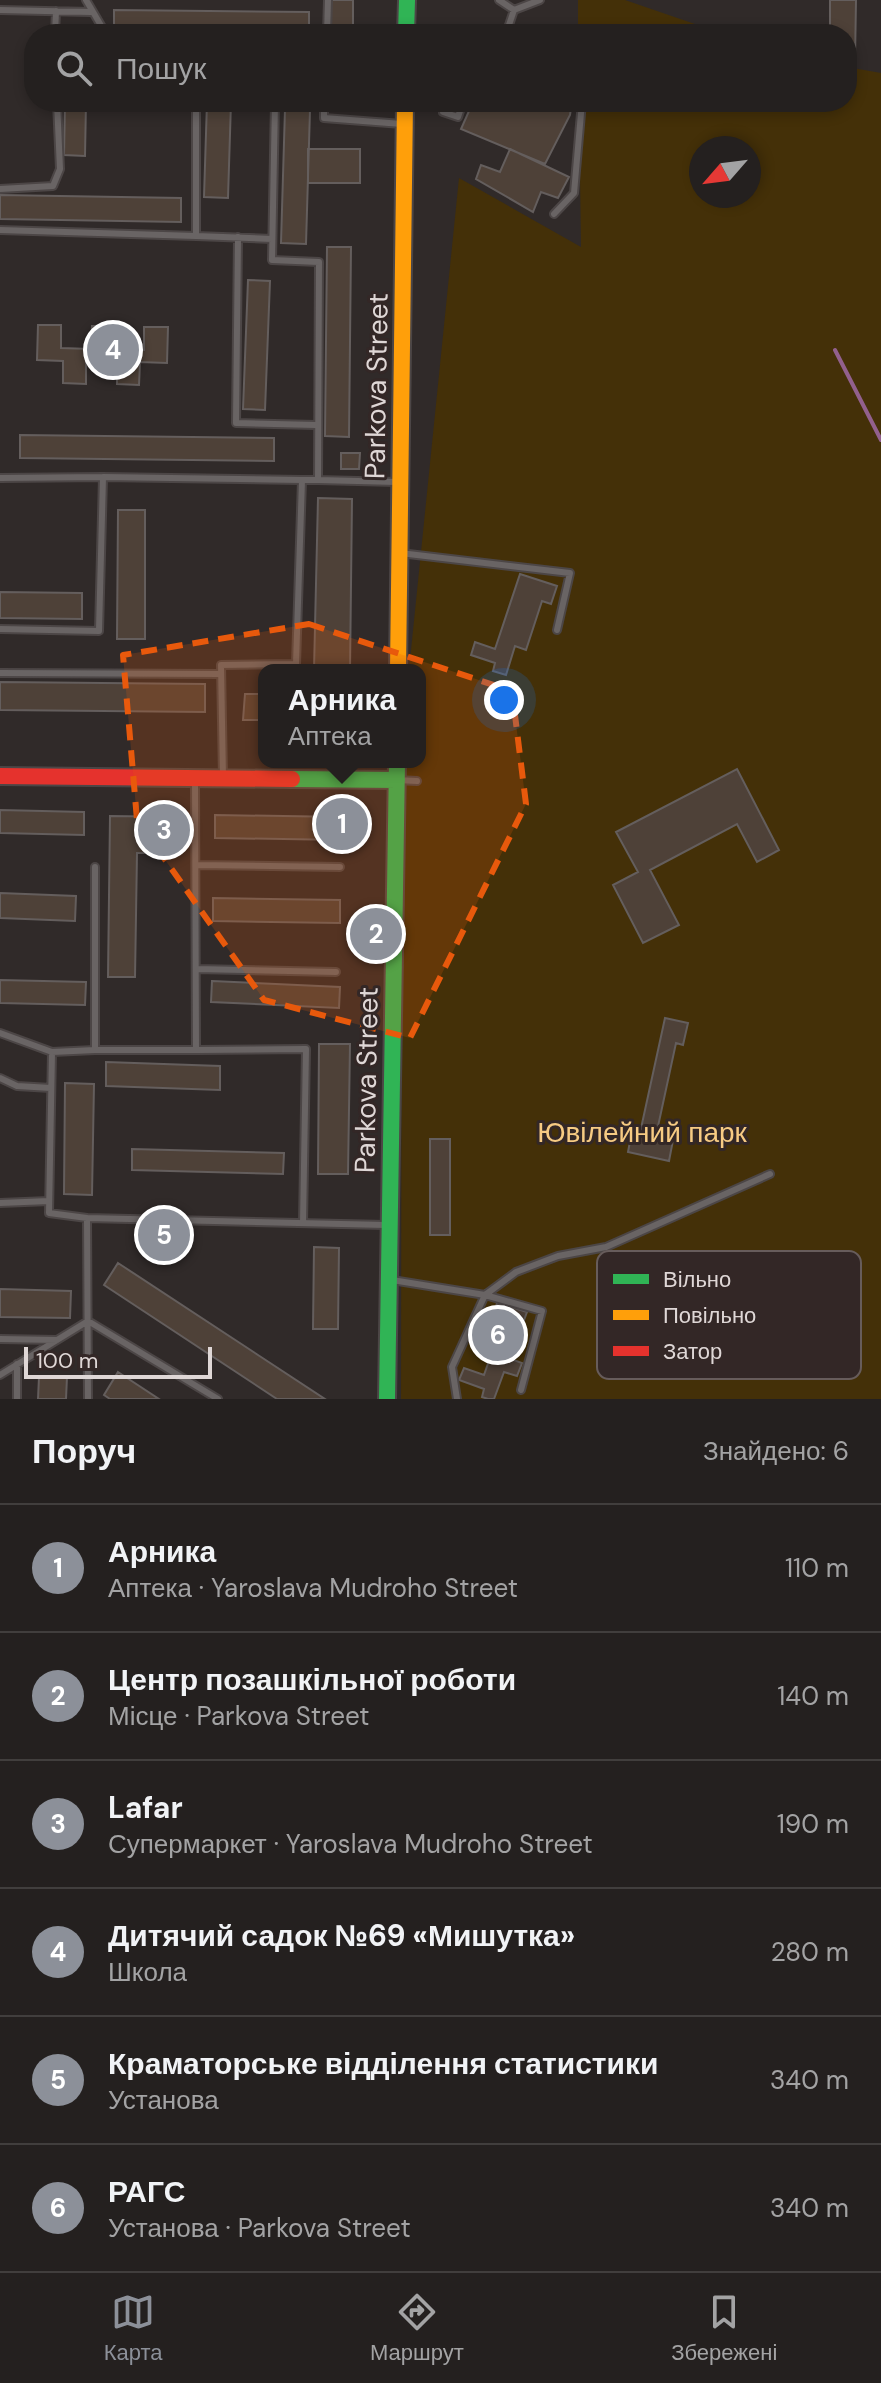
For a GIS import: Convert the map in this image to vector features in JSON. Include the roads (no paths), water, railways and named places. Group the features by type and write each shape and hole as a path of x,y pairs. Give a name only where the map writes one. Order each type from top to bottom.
{"street":[{"path":"406,24 407,0"},
{"name":"Parkova Street","path":"398,664 405,112"},
{"name":"Parkova Street","path":"387,1399 397,768"},
{"path":"0,776 397,780"}],"lane":[{"path":"86,0 99,24"},
{"path":"327,24 328,0"},
{"path":"499,0 514,10"},
{"path":"514,10 540,0"},
{"path":"0,10 91,12"},
{"path":"509,24 514,10"},
{"path":"55,24 56,11"},
{"path":"0,189 46,190 53,186 60,169 57,112"},
{"path":"196,112 196,236"},
{"path":"275,112 272,260 319,262 318,480"},
{"path":"324,112 324,118 405,124"},
{"path":"443,112 458,117 460,112"},
{"path":"554,214 574,193 581,112"},
{"path":"0,230 272,239"},
{"path":"238,237 236,423 316,425"},
{"path":"0,629 99,631 103,477"},
{"path":"0,478 401,482"},
{"path":"296,664 302,480"},
{"path":"400,553 570,573 557,630"},
{"path":"223,778 221,665 258,665"},
{"path":"0,673 220,674"},
{"path":"195,778 196,1050"},
{"path":"397,780 417,781"},
{"path":"196,865 340,867"},
{"path":"95,867 95,1050"},
{"path":"196,969 336,972"},
{"path":"0,1033 52,1052 306,1049 303,1223"},
{"path":"52,1052 49,1213 87,1218 390,1226"},
{"path":"0,1078 17,1086 51,1088"},
{"path":"457,1399 452,1367 485,1295 516,1272 558,1256 606,1247 770,1174"},
{"path":"0,1203 49,1201"},
{"path":"87,1218 88,1399"},
{"path":"389,1280 485,1295 542,1311 521,1390"},
{"path":"0,1375 88,1321"},
{"path":"88,1321 218,1399"},
{"path":"0,1339 57,1340"},
{"path":"17,1364 17,1399"}],"waterway":[{"path":"835,350 881,440"}],"place":[{"name":"Дитячий садок №69 «Мишутка»","path":"113,350"},
{"name":"Арника","path":"342,824"},
{"name":"Lafar","path":"164,830"},
{"name":"Центр позашкільної роботи","path":"376,934"},
{"name":"Краматорське відділення статистики","path":"164,1235"},
{"name":"РАГС","path":"498,1335"}],"park label":[{"name":"Ювілейний парк","path":"642,1132"}]}
